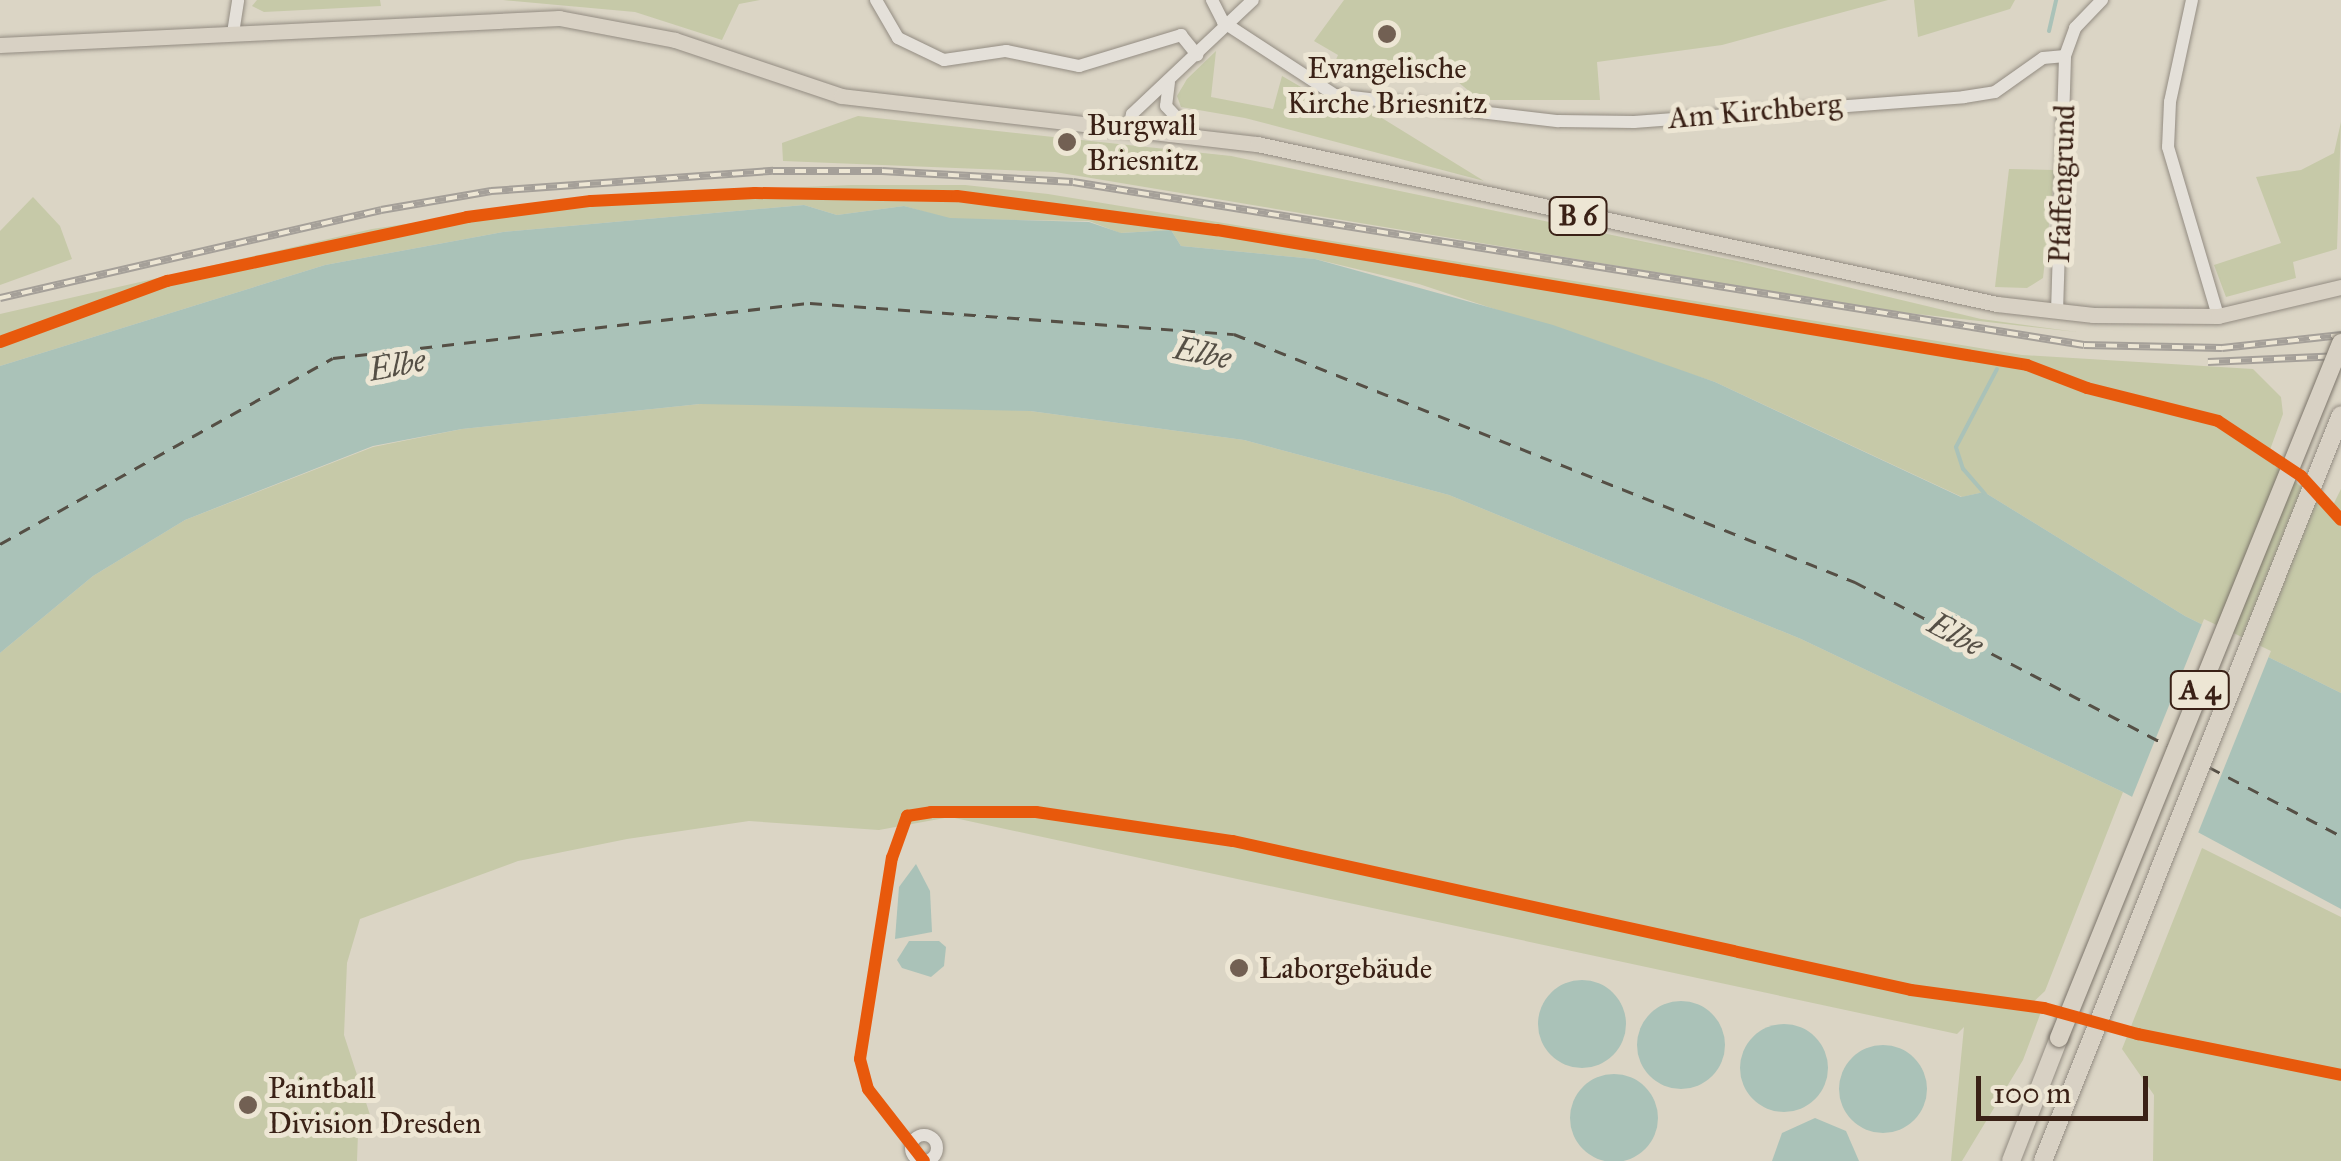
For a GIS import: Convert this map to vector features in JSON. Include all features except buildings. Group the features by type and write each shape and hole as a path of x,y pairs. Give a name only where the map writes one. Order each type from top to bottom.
{"highway":[{"name":"A 4","path":"2010,1161 2341,343"},
{"name":"A 4","path":"2042,1161 2084,1048 2341,415"}],"main road":[{"name":"B 6","path":"0,45 559,18 675,40 841,96 1191,133 2057,312 2218,316 2341,287"}],"street":[{"path":"233,33 238,0"},
{"path":"876,0 898,38 944,60 1006,51 1080,66 1182,36 1197,55"},
{"path":"1212,0 1223,22"},
{"path":"1129,128 1132,114 1197,55 1223,22 1253,0"},
{"path":"2065,56 2075,28 2102,0"},
{"path":"2192,0 2170,102 2168,147 2218,316"},
{"name":"Am Kirchberg","path":"1223,22 1320,90 1367,100 1520,118 1634,122 1964,97 1995,92 2043,58 2065,56"},
{"name":"Pfaffengrund","path":"2057,312 2065,56"},
{"path":"1170,80 1166,106 1191,133"}],"green space":[{"path":"257,0 380,0 381,6 264,12 252,6"},
{"path":"503,0 760,0 739,4 722,40 635,12"},
{"path":"1344,0 1888,0 1722,45 1597,62 1600,100 1480,100 1453,78 1422,73 1392,81 1335,62 1338,55 1314,41"},
{"path":"1914,0 2015,0 2010,9 1918,37"},
{"path":"1216,51 1211,97 1273,109 1282,76 1329,103 1364,107 1484,181 1245,118 1181,107 1177,96 1187,79"},
{"path":"858,116 1231,156 1742,262 1981,319 2077,332 1882,310 1055,172 783,161 782,143"},
{"path":"2341,122 2337,249 2293,262 2296,278 2226,297 2214,265 2281,243 2256,177 2301,170 2334,153"},
{"path":"2009,169 2055,170 2043,278 2027,288 1995,287"},
{"path":"851,185 965,185 1048,194 2022,355 2253,369 2281,397 2283,414 2267,458 2330,511 2341,489 2341,693 2185,616 1984,492 1962,497 1715,382 1419,284 1315,259 1181,246 1171,230 1120,233 1089,221 950,219 904,206 837,215 804,205 503,232 325,265 0,366 0,314 372,229 592,196"},
{"path":"33,197 60,226 72,259 0,285 0,231"},
{"path":"867,402 1030,411 1244,440 1449,495 1801,639 2123,792 2045,991 2030,1005 2030,1011 2041,1012 2023,1060 1962,1161 1951,1161 1964,1027 1957,1034 950,817 879,830 749,821 627,839 518,861 360,919 347,963 344,1035 372,1121 358,1133 357,1161 0,1161 0,653 93,576 185,520 373,447 462,429 700,404"},
{"path":"2202,848 2341,917 2341,1161 2153,1161 2154,1095 2122,1049"}],"water":[{"name":"Elbe","path":"804,205 837,215 904,206 950,218 1089,222 1121,233 1171,230 1181,246 1315,259 1553,325 1715,382 1961,497 1984,492 2185,616 2341,693 2341,909 2123,792 1801,639 1449,495 1244,440 1030,411 700,404 462,429 373,446 185,520 93,576 0,653 0,366 325,265 503,232"},
{"path":"916,864 930,891 932,932 895,939 899,887"},
{"path":"909,941 939,941 946,947 944,966 931,977 902,968 897,960"},
{"path":"1582,980 1607,987 1619,999 1626,1024 1619,1049 1607,1061 1582,1068 1557,1061 1545,1049 1538,1024 1545,999 1557,987"},
{"path":"1672,1001 1690,1001 1706,1008 1718,1020 1725,1045 1718,1070 1706,1082 1690,1089 1672,1089 1656,1082 1644,1070 1637,1054 1637,1036 1644,1020 1656,1008"},
{"path":"1784,1024 1801,1027 1815,1037 1825,1051 1825,1085 1815,1099 1801,1109 1784,1112 1767,1109 1753,1099 1743,1085 1740,1068 1743,1051 1753,1037 1767,1027"},
{"path":"1883,1045 1914,1058 1927,1089 1914,1120 1883,1133 1852,1120 1839,1089 1852,1058"},
{"path":"1614,1074 1639,1081 1651,1093 1658,1118 1651,1143 1639,1155 1614,1162 1589,1155 1577,1143 1570,1118 1577,1093 1589,1081"},
{"path":"1815,1118 1846,1131 1859,1161 1772,1161 1782,1133"}],"pier":[{"path":"2204,619 2271,651 2196,838 2130,802"}],"waterway":[{"path":"2049,31 2056,0"},
{"path":"1985,494 1963,469 1956,447 1997,369"}],"ferry route":[{"path":"0,544 333,358 810,303 1234,334 1855,582 2167,745"},
{"path":"2209,767 2341,836"}],"railway":[{"path":"0,298 381,210 491,191 773,171 882,171 1073,182 2084,345 2222,348 2341,335"},
{"path":"2208,362 2341,356"}],"cycle path":[{"path":"0,342 167,281 467,217 591,201 755,193 957,196 1217,230 2027,365 2087,388 2218,421 2301,476 2341,520"},
{"path":"924,1161 868,1089 860,1059 892,858 907,816 931,812 1036,812 1233,841 1911,990 2044,1008 2138,1034 2341,1075"}],"place":[{"name":"Evangelische Kirche Briesnitz","path":"1387,34"},
{"name":"Burgwall Briesnitz","path":"1067,142"},
{"name":"Laborgebäude","path":"1239,968"},
{"name":"Paintball Division Dresden","path":"248,1105"}]}
